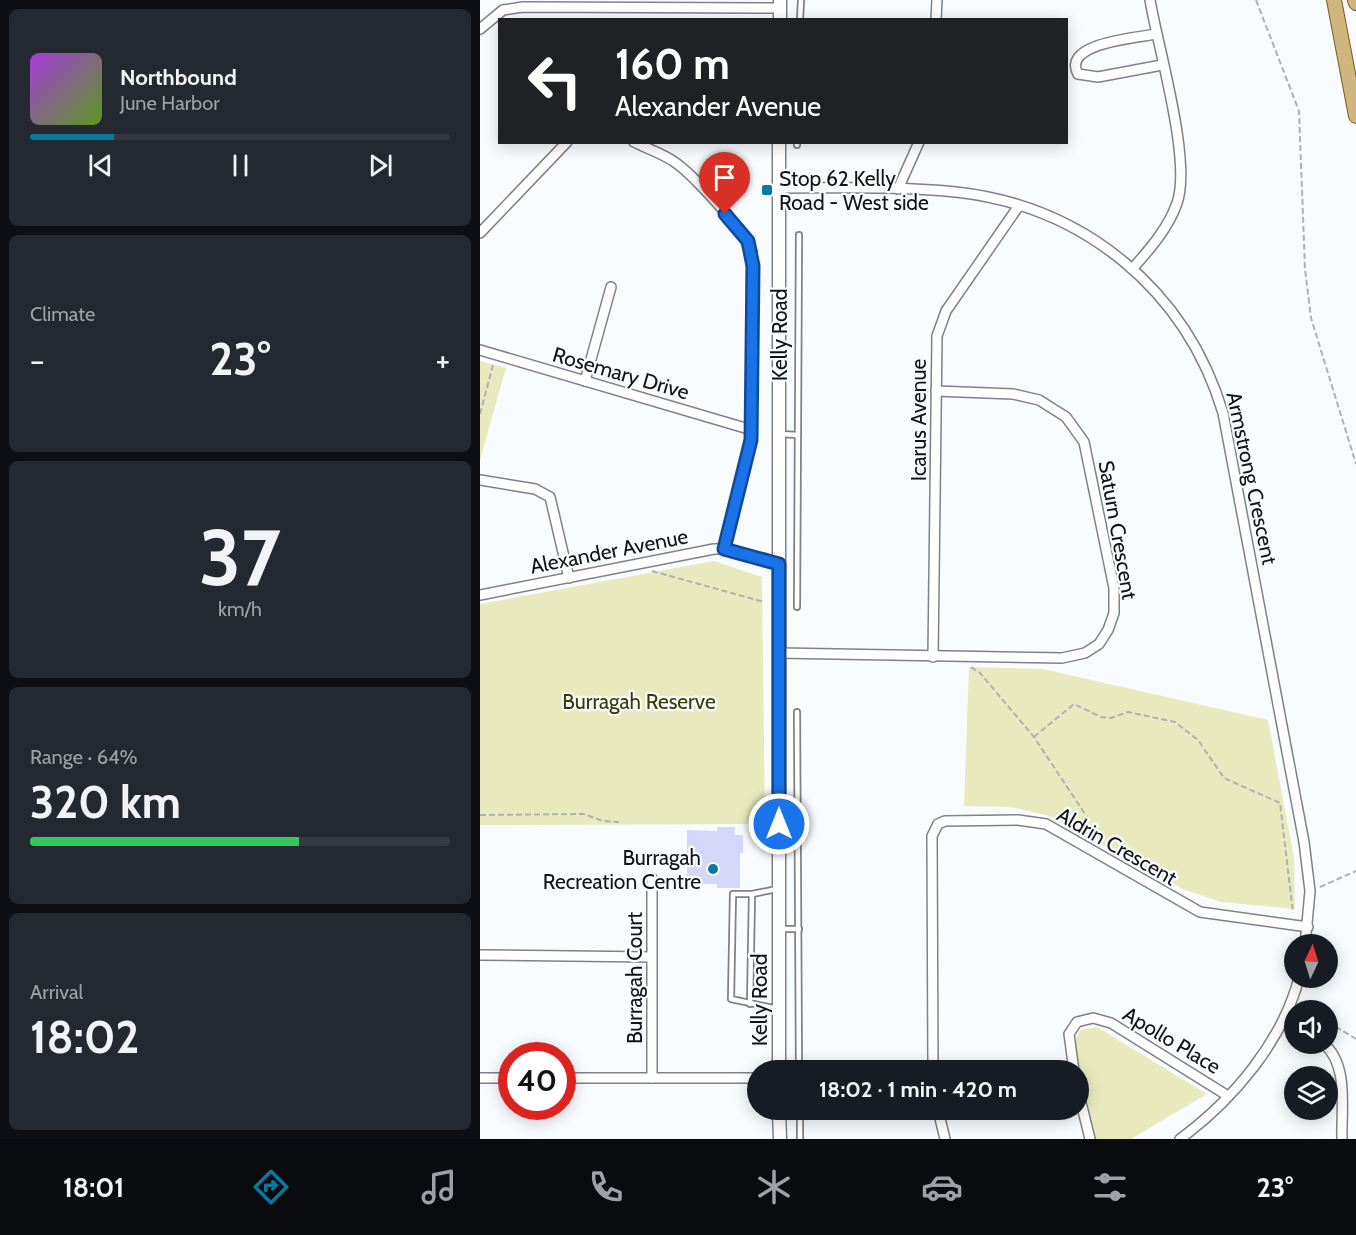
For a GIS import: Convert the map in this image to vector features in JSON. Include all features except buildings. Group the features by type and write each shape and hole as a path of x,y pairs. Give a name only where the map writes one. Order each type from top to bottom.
{"main road":[{"path":"1334,0 1356,116"}],"street":[{"path":"936,18 938,0"},
{"path":"1133,268 1169,220 1180,193 1178,146 1150,0"},
{"path":"480,29 497,14 512,8 780,9"},
{"path":"635,8 635,18"},
{"path":"1156,34 1085,50 1076,60 1076,71 1090,78 1162,65"},
{"path":"480,233 565,144"},
{"path":"638,144 678,165 744,235 751,247 753,266 752,430 724,549"},
{"name":"Kelly Road","path":"779,144 779,1060"},
{"path":"898,189 918,144"},
{"name":"Armstrong Crescent","path":"779,188 898,189 956,192 993,199 1079,231 1133,268 1173,314 1197,351 1223,413 1305,842 1310,891 1307,934"},
{"name":"Icarus Avenue","path":"933,657 937,336 942,319 1018,207"},
{"path":"585,381 611,287"},
{"name":"Rosemary Drive","path":"480,350 752,430"},
{"name":"Saturn Crescent","path":"779,653 1062,658 1085,653 1099,644 1108,630 1114,613 1114,588 1086,449 1075,426 1053,407 1028,396 936,391"},
{"path":"480,480 535,489 550,497 569,578"},
{"name":"Alexander Avenue","path":"480,595 724,549 779,564"},
{"name":"Aldrin Crescent","path":"933,1060 934,830 938,824 953,820 1018,820 1046,824 1200,912 1308,927"},
{"name":"Burragah Court","path":"652,878 652,1078"},
{"path":"480,956 651,957"},
{"name":"Apollo Place","path":"1073,1060 1069,1034 1077,1022 1093,1018 1111,1023 1228,1096"},
{"path":"1180,1139 1228,1096 1263,1053 1284,1022"},
{"path":"1334,1054 1339,1064 1342,1139"},
{"path":"480,1078 498,1078"},
{"path":"576,1078 747,1078"},
{"path":"779,1120 780,1139"},
{"path":"940,1120 945,1139"},
{"path":"1085,1120 1090,1139"}],"lane":[{"path":"800,18 801,0"},
{"name":"Kelly Road","path":"797,608 799,235"},
{"path":"779,434 798,435"},
{"name":"Kelly Road","path":"797,712 800,1060"},
{"path":"778,1009 731,999 733,894 752,894 780,889"},
{"path":"750,1004 752,894"},
{"name":"Kelly Road","path":"779,928 799,929"},
{"path":"800,1120 800,1138"}],"path":[{"path":"1256,0 1299,111 1305,269 1311,318 1356,464"},
{"path":"480,414 496,355"},
{"path":"632,566 764,602"},
{"path":"960,657 980,673 1034,737 1086,818 1077,841"},
{"path":"1034,737 1074,704 1101,717 1111,718 1128,712 1175,722 1189,730 1215,762 1224,778 1280,803 1293,913"},
{"path":"480,814 584,814 603,821 619,822"},
{"path":"1310,891 1356,871"},
{"path":"1338,1028 1356,1039"}],"green space":[{"path":"480,361 506,368 480,460"},
{"name":"Burragah Reserve","path":"714,561 762,577 765,824 480,825 480,604"},
{"path":"969,667 1043,669 1268,720 1294,858 1295,909 1221,902 1185,890 1049,816 1011,807 964,806"},
{"path":"1097,1027 1207,1094 1131,1139 1096,1139 1089,1108 1089,1060 1078,1060 1074,1043 1080,1030"}],"place":[{"name":"Stop 62 Kelly Road - West side","path":"767,190"},
{"name":"Burragah Recreation Centre","path":"713,869"}],"route":[{"path":"725,214 748,241 753,266 751,440 724,549 779,564 779,824"}]}
